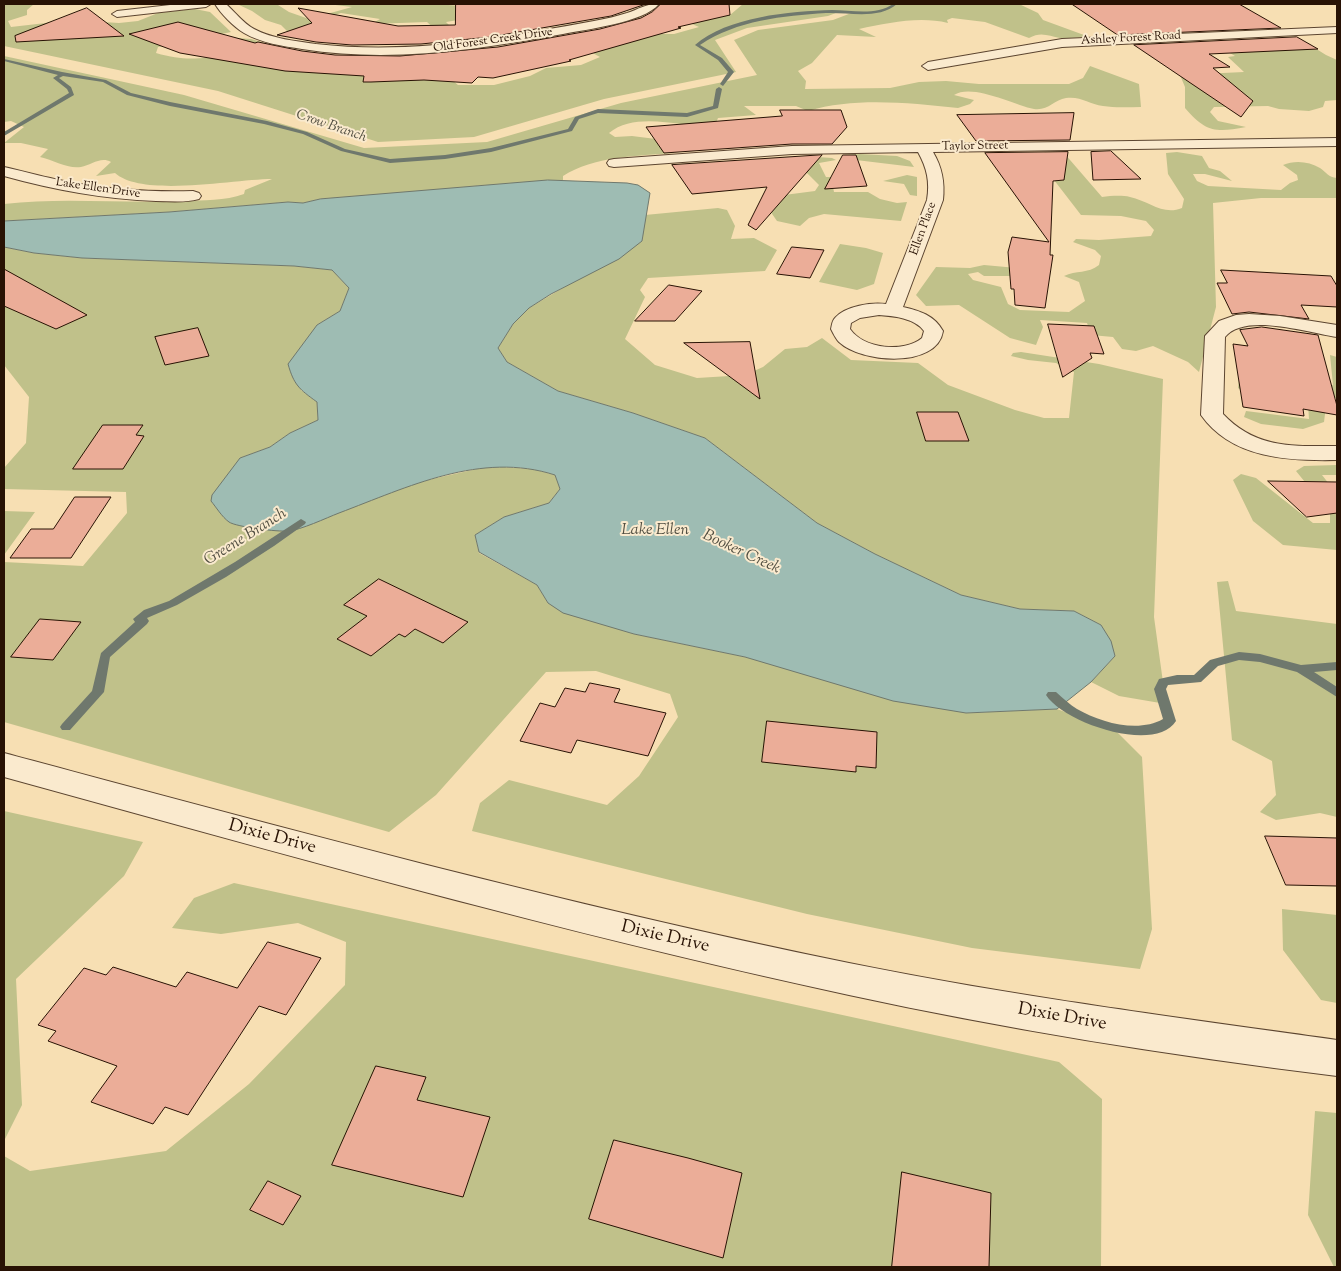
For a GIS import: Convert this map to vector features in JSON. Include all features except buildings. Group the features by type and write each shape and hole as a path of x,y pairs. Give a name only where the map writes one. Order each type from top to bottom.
{"street":[{"path":"116,14 206,4"},
{"name":"Old Forest Creek Drive","path":"220,4 249,31 277,41 321,48 369,52 458,48 515,40 614,20 654,4"},
{"name":"Ashley Forest Road","path":"928,66 1062,43 1092,40 1337,30"},
{"name":"Taylor Street","path":"614,163 750,152 1170,143 1337,142"},
{"name":"Ellen Place","path":"893,310 938,188 932,162 924,149"},
{"name":"Lake Ellen Drive","path":"4,172 85,190 128,196 193,196"},
{"path":"1337,331 1253,319 1238,320 1226,325 1215,336 1212,415 1223,429 1244,442 1264,448 1297,453 1337,453"},
{"name":"Dixie Drive","path":"4,765 404,874 659,937 852,980 1077,1022 1337,1058"}],"green space":[{"path":"4,4 34,4 27,10 27,15 8,21 11,27 72,20 119,23 138,21 158,13 195,9 210,12 231,32 158,47 156,53 175,57 207,58 226,55 236,38 251,39 297,52 447,76 458,85 494,85 530,76 546,68 581,65 600,57 583,48 643,34 674,34 699,27 685,21 683,11 730,15 743,4 1019,4 1038,13 1043,20 1085,37 1063,38 1041,34 1029,38 985,22 952,18 947,20 948,23 926,20 904,21 859,29 876,37 837,35 812,63 798,71 806,81 805,89 890,88 919,82 946,81 979,84 1069,84 1083,78 1090,66 1139,84 1141,107 1108,107 1081,99 1066,98 1047,107 1034,109 982,93 971,92 962,92 954,95 974,100 970,104 958,108 882,102 844,104 808,111 796,106 744,106 756,115 718,118 714,128 683,130 681,124 653,121 625,124 609,133 615,137 632,136 672,141 674,153 631,156 588,164 563,176 563,180 320,199 303,203 288,202 169,212 4,221 4,204 49,201 161,202 214,200 244,194 245,190 272,179 167,186 146,184 128,180 115,173 96,176 111,162 107,160 100,160 81,167 71,167 40,157 48,149 21,143 4,143 24,127 11,121 4,122 4,56 184,95 364,148 487,142 621,103 757,75 734,40 758,30 833,20 854,12 841,11 828,16 747,28 715,40 736,72 604,99 474,137 378,142 218,91 4,46"},
{"path":"237,4 278,5 289,12 309,19 352,7 327,4 435,4 461,6 475,4 557,4 559,7 620,4 603,11 482,16 446,22 455,31 437,31 427,22 371,24 380,19 341,13 316,21 289,33 281,25 265,20"},
{"path":"1310,45 1337,60 1337,100 1325,101 1323,107 1309,111 1279,109 1268,106 1214,107 1210,112 1218,121 1246,127 1226,130 1212,129 1205,126 1185,108 1185,87 1180,75 1244,72 1228,57 1235,56 1218,46"},
{"path":"1045,152 1064,153 1102,197 1130,197 1162,209 1175,210 1182,208 1184,199 1168,174 1166,153 1177,152 1202,156 1209,168 1220,171 1232,181 1205,174 1193,174 1197,181 1208,186 1281,190 1298,180 1297,175 1283,165 1297,162 1311,164 1330,176 1337,178 1337,198 1261,198 1213,203 1216,307 1199,372 1188,362 1153,346 1136,351 1122,349 1113,337 1091,335 1087,323 1040,320 1043,327 1036,345 1010,338 959,305 926,306 916,295 936,267 970,268 984,265 1017,268 1037,276 984,276 978,272 968,274 973,280 1001,287 1008,304 1020,310 1069,312 1085,301 1079,282 1064,276 1095,268 1099,265 1101,256 1095,250 1073,242 1076,239 1099,240 1151,236 1154,230 1146,221 1121,216 1081,215 1037,158"},
{"path":"843,155 897,156 910,161 914,167 856,160"},
{"path":"817,157 836,160 819,163 826,177 831,177 834,192 868,192 880,199 897,203 907,202 901,221 824,214 809,218 800,226 777,221 761,198 815,191 819,185 804,170"},
{"path":"907,175 917,177 917,196 910,195 904,184 883,181"},
{"path":"718,208 727,210 735,226 731,239 754,238 777,250 765,271 648,278 640,290 645,297 625,339 655,365 697,378 745,375 763,367 785,349 807,347 822,338 851,360 918,363 948,385 1015,410 1044,418 1069,418 1074,372 1056,363 1011,356 1013,353 1021,352 1099,364 1163,379 1154,617 1166,704 1119,696 1091,682 1115,656 1101,625 1074,611 1020,609 961,595 875,554 817,523 705,438 633,413 558,391 507,362 498,348 513,324 529,308 642,241 645,215"},
{"path":"840,244 883,253 874,284 857,290 819,282"},
{"path":"4,247 34,253 82,258 294,266 332,270 349,288 340,311 317,325 301,390 317,402 318,420 290,433 270,447 240,458 423,481 490,466 534,469 555,475 560,489 549,503 504,517 475,535 479,553 537,585 548,603 634,634 745,657 966,713 1057,709 1115,730 1142,757 1152,929 1140,969 972,948 807,914 472,831 480,803 509,780 607,805 639,776 678,717 670,694 596,671 546,672 436,795 389,832 4,722 4,562 83,566 127,513 126,492 4,489 4,468 26,443 29,397 4,365"},
{"path":"1330,355 1337,357 1337,397 1326,406 1324,422 1303,429 1261,424 1244,417 1246,411 1309,419 1308,404 1248,395 1238,388 1241,363 1312,389 1333,385"},
{"path":"1337,465 1337,475 1322,475 1337,494 1337,550 1283,545 1253,521 1233,480 1241,474 1256,478 1313,523 1330,523 1330,513 1296,471 1304,466"},
{"path":"4,511 35,512 4,555"},
{"path":"1228,581 1236,611 1337,624 1337,817 1320,813 1276,820 1260,812 1276,795 1272,761 1232,740 1217,582"},
{"path":"4,811 143,842 124,876 16,979 22,1105 4,1141"},
{"path":"234,883 1059,1062 1102,1099 1101,1267 4,1267 4,1156 30,1171 166,1151 249,1084 345,985 346,942 298,923 221,934 172,928 194,898"},
{"path":"1282,909 1337,915 1337,1003 1321,1000 1283,950"},
{"path":"1315,1111 1337,1113 1337,1267 1334,1267 1308,1215"}],"water":[{"name":"Lake Ellen","path":"548,180 638,185 650,193 642,241 619,259 551,294 529,308 513,324 498,348 507,362 558,391 633,413 705,438 817,523 875,554 961,595 1020,609 1074,611 1101,625 1111,641 1115,656 1091,682 1057,709 966,713 893,701 745,657 634,634 563,613 548,603 537,585 479,552 475,535 504,517 549,503 560,489 555,475 527,469 500,467 445,475 418,483 314,524 293,530 267,530 233,524 224,517 211,501 212,495 240,458 270,447 290,433 318,420 317,402 298,386 288,364 317,325 340,311 349,288 332,270 294,266 82,258 34,253 4,247 4,221 169,212 288,202 303,203 320,199"}],"waterway":[{"name":"Crow Branch","path":"723,84 731,72 720,59 697,45 725,29 775,17 825,12 872,12 890,8 895,4"},
{"name":"Crow Branch","path":"4,60 62,74"},
{"name":"Booker Creek","path":"4,134 72,94 69,88 56,78 62,74"},
{"name":"Crow Branch","path":"62,74 104,81 129,94 170,104 265,122 305,133 343,150 390,161 445,157 491,150 570,130 577,118 598,111 687,115 716,107 719,89"},
{"name":"Greene Branch","path":"66,727 98,692 105,656 143,621 139,619 152,611 173,603 238,565 301,522"},
{"name":"Booker Creek","path":"1052,695 1072,712 1098,724 1129,730 1156,729 1170,721 1160,689 1163,682 1177,679 1197,679 1214,663 1239,656 1260,658 1301,669"},
{"path":"1301,669 1337,666"},
{"name":"Booker Creek","path":"1301,669 1337,693"}]}
